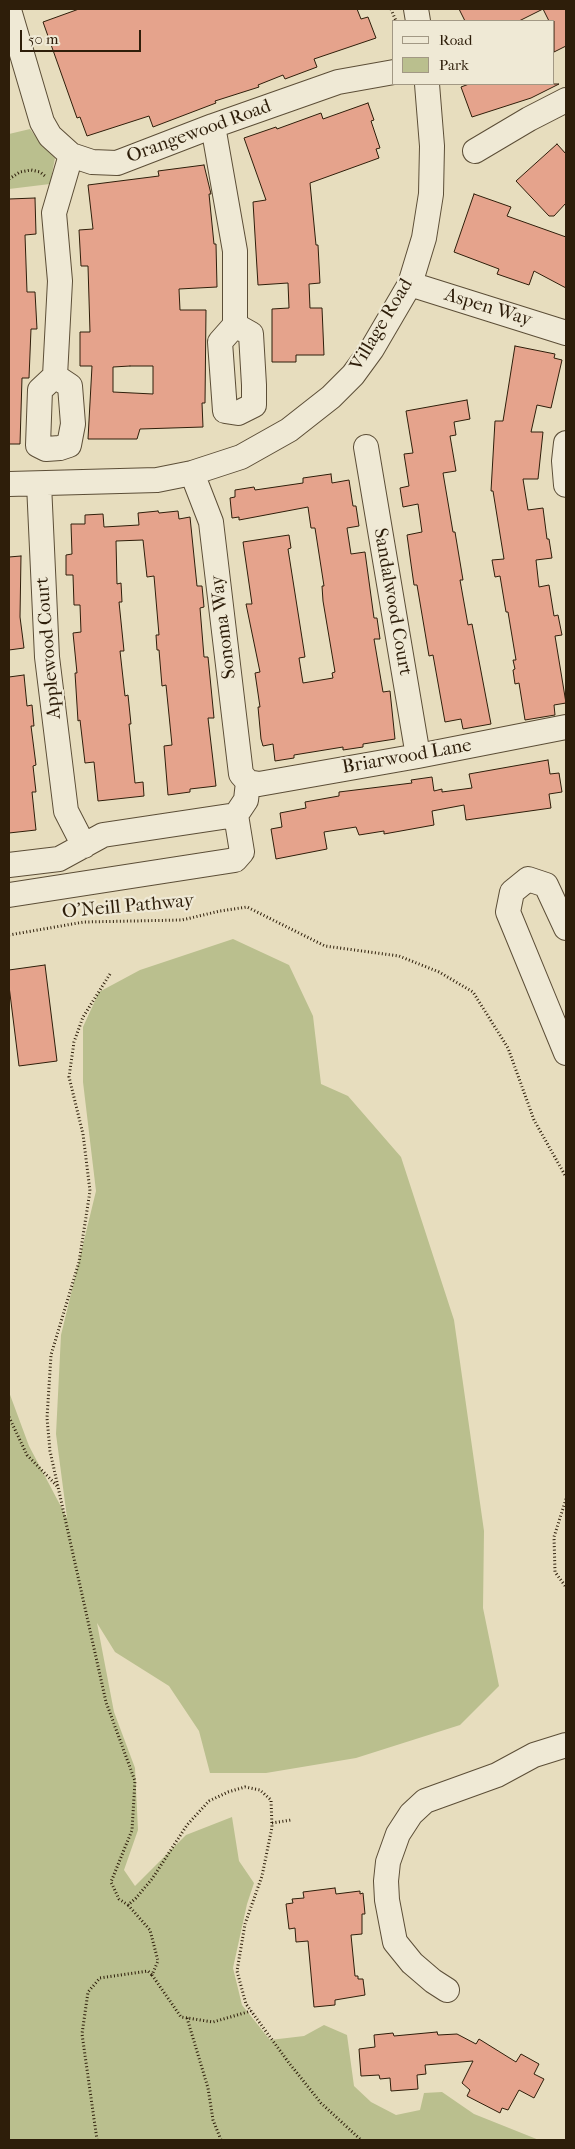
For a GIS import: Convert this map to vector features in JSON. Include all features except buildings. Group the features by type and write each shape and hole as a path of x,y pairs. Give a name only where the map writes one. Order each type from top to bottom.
{"street":[{"path":"9,11 18,9"},
{"name":"Orangewood Road","path":"9,11 42,122 50,136 71,155 92,162 116,162 338,82 392,72"},
{"name":"Village Road","path":"9,484 157,480 192,473 241,457 289,430 331,397 353,375 372,349 410,284 424,238 431,194 432,146 427,85"},
{"path":"475,151 530,118 566,100"},
{"path":"213,126 234,251 235,325"},
{"path":"55,376 60,281 54,213 71,155"},
{"name":"Aspen Way","path":"410,284 566,333"},
{"path":"566,443 564,461 566,485"},
{"name":"Sandalwood Court","path":"366,447 418,756"},
{"name":"Sonoma Way","path":"192,473 211,522 242,774 248,782"},
{"name":"Applewood Court","path":"39,484 47,657 66,811 84,846"},
{"name":"Briarwood Lane","path":"248,782 259,784 566,727"},
{"path":"9,895 235,860 242,852 236,815 246,800 248,782"},
{"path":"9,866 59,859 103,835 236,815"},
{"path":"566,928 560,890 528,879 512,892 508,912 566,1053"},
{"path":"447,1990 433,1981 412,1962 395,1942 387,1900 386,1881 388,1862 398,1834 410,1814 425,1801 497,1775 534,1755 566,1745"}],"path":[{"path":"9,179 20,172 40,172 61,188"},
{"name":"O'Neill Pathway","path":"9,935 84,922 182,920 247,907 325,946 399,956 439,972 474,992 508,1048 534,1120 566,1177"},
{"path":"110,974 83,1017 74,1042 70,1077 83,1134 90,1191 79,1262 52,1355 47,1418 50,1451 106,1702 135,1782 132,1830 111,1882 119,1898 128,1905 150,1930 158,1961 152,1975"},
{"path":"9,1417 27,1455 58,1487"},
{"path":"566,1499 554,1537 555,1572 566,1587"},
{"path":"128,1905 152,1879 187,1825 209,1801 244,1787 260,1790 270,1800 272,1822 262,1876 245,1924 237,1971 246,2004 289,2063 321,2103 361,2140"},
{"path":"272,1822 292,1820"},
{"path":"97,2140 82,2034 88,1992 100,1978 148,1970 181,2017 213,2022 251,2011"},
{"path":"187,2018 208,2088 213,2120 221,2140"}],"green space":[{"path":"30,129 55,158 50,184 9,189 9,134"},
{"path":"233,939 289,965 313,1016 321,1084 348,1096 401,1157 454,1320 484,1531 483,1608 499,1686 460,1725 356,1758 266,1773 210,1773 199,1731 169,1686 115,1652 97,1623 114,1712 135,1768 138,1830 124,1870 135,1886 186,1835 232,1817 239,1861 254,1883 247,1904 233,1968 242,2005 270,2040 304,2036 324,2025 347,2035 354,2086 371,2102 396,2115 420,2110 424,2093 442,2092 474,2114 539,2140 9,2140 9,1392 29,1446 67,1518 56,1434 61,1335 96,1191 83,1082 83,1027 99,992 140,970"}]}
